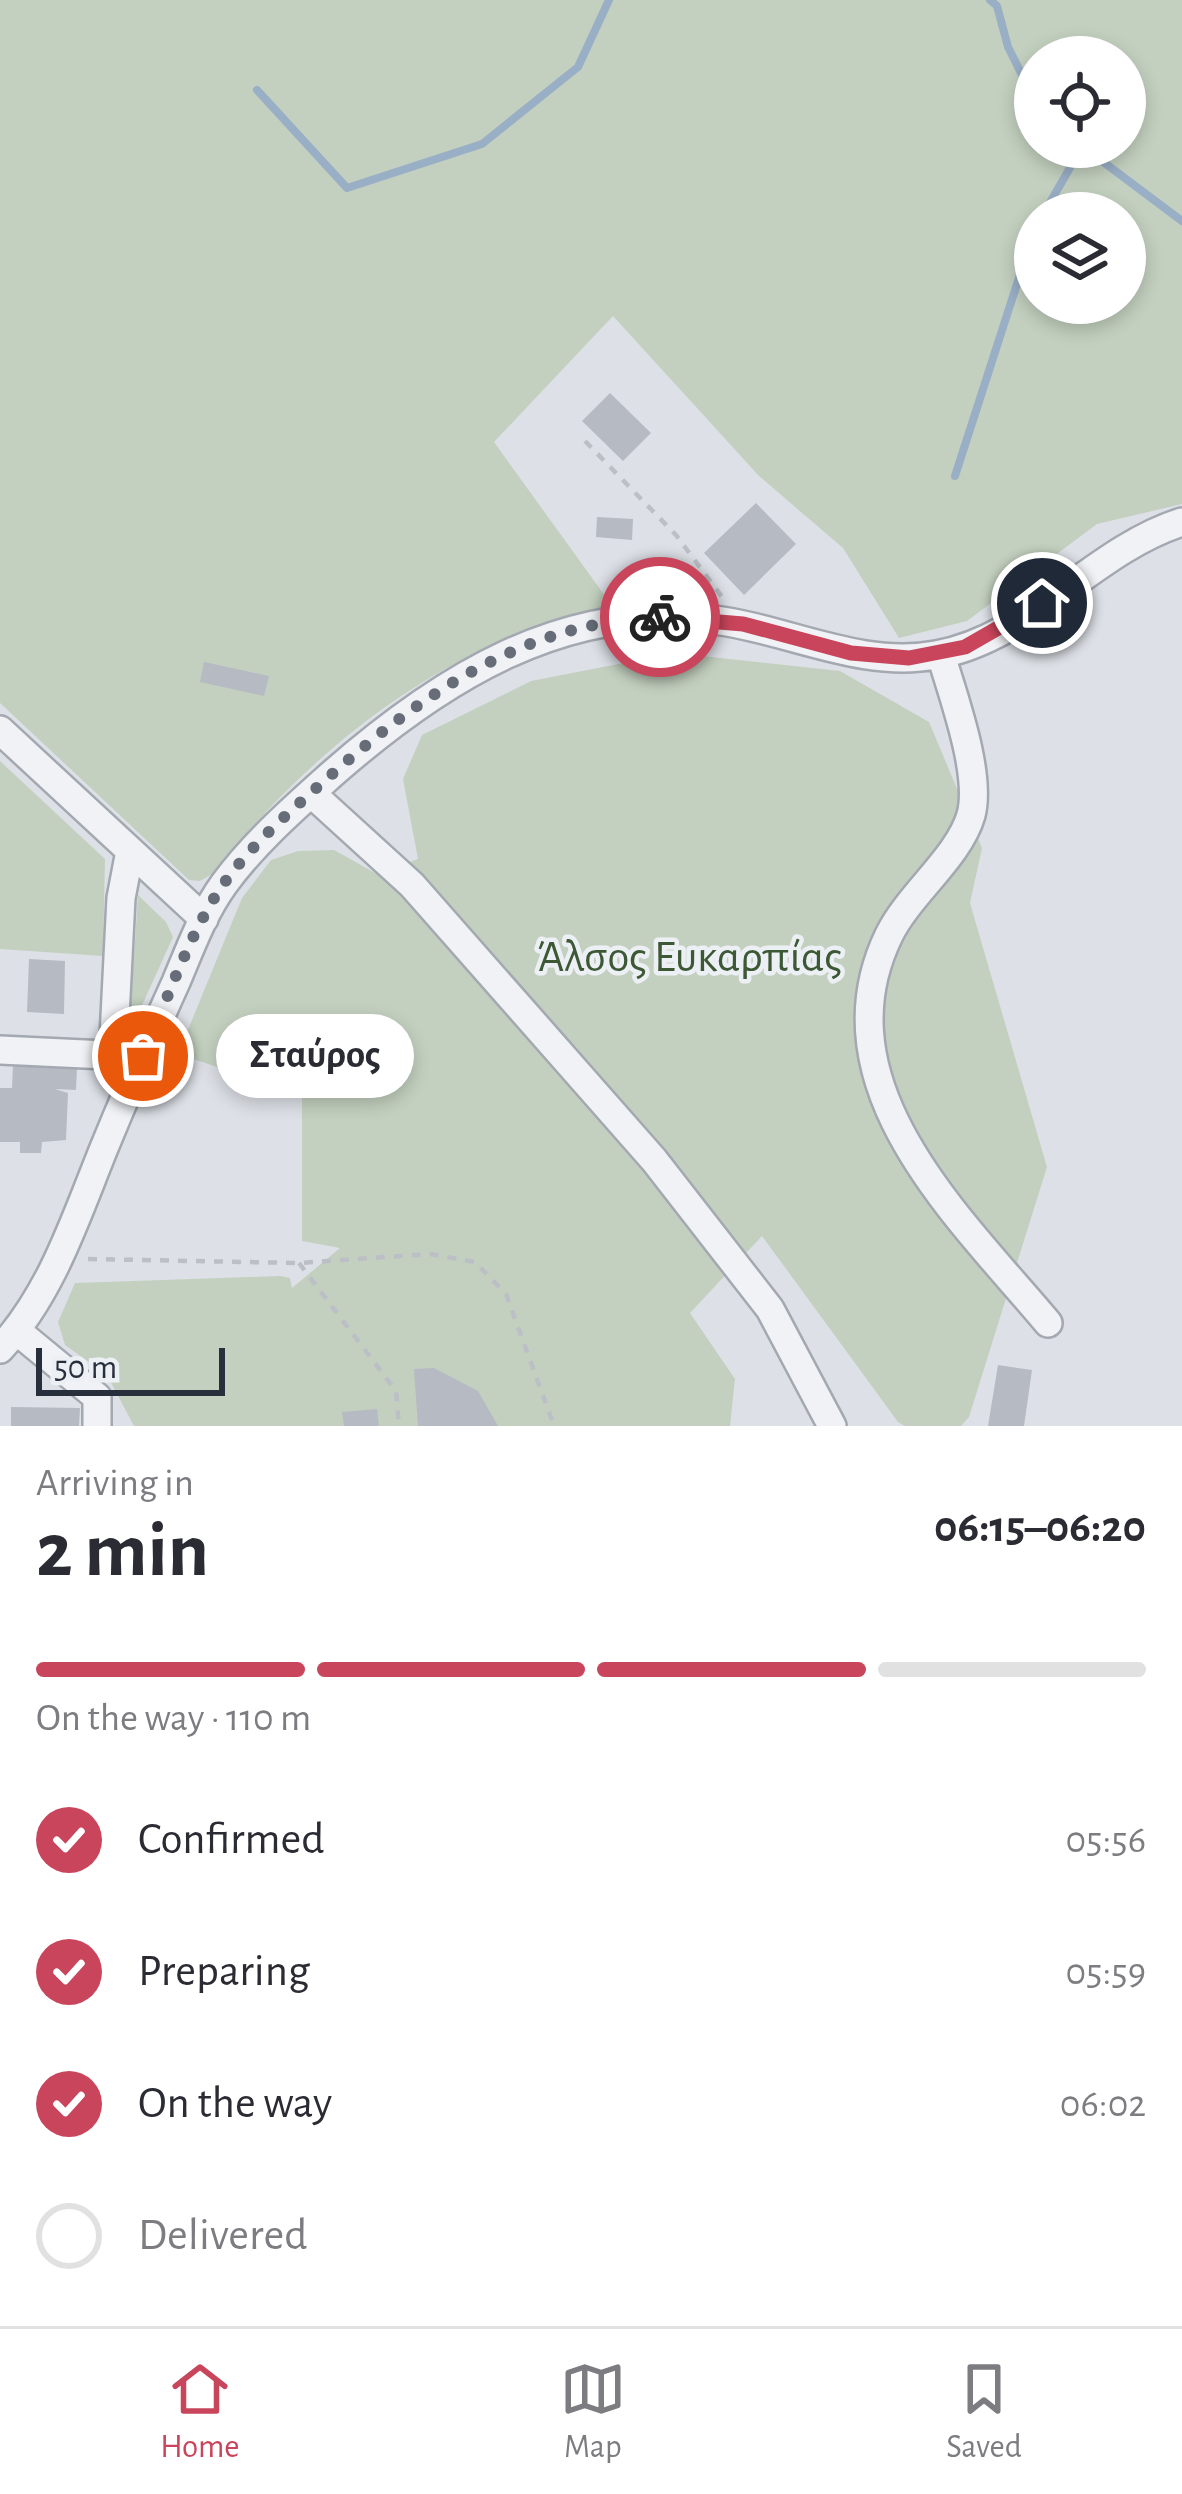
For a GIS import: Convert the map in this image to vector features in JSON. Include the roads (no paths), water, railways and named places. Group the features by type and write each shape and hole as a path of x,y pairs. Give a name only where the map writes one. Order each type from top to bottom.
{"street":[{"path":"114,1426 8,1340 58,1258 204,920 247,856 311,793 406,712 470,670 526,644 620,620 725,621 877,658 941,655 984,639 1125,547 1182,522"},
{"path":"941,655 962,731 972,812 961,837 910,898 877,962 868,999 872,1050 891,1116 904,1141 950,1208 1048,1322"},
{"path":"0,730 204,920"},
{"path":"311,793 412,885 653,1160 770,1309 832,1426"},
{"path":"113,1056 121,898 130,850"},
{"path":"0,1050 143,1056"}],"waterway":[{"path":"257,90 347,188 482,144 578,67 609,0"},
{"path":"990,0 997,6 1014,59"},
{"path":"1056,192 1070,168"},
{"path":"1111,168 1182,221"},
{"path":"955,476 1014,293"}],"place":[{"name":"Σταύρος","path":"143,1056"}],"park label":[{"name":"Άλσος Ευκαρπίας","path":"689,957"}]}
